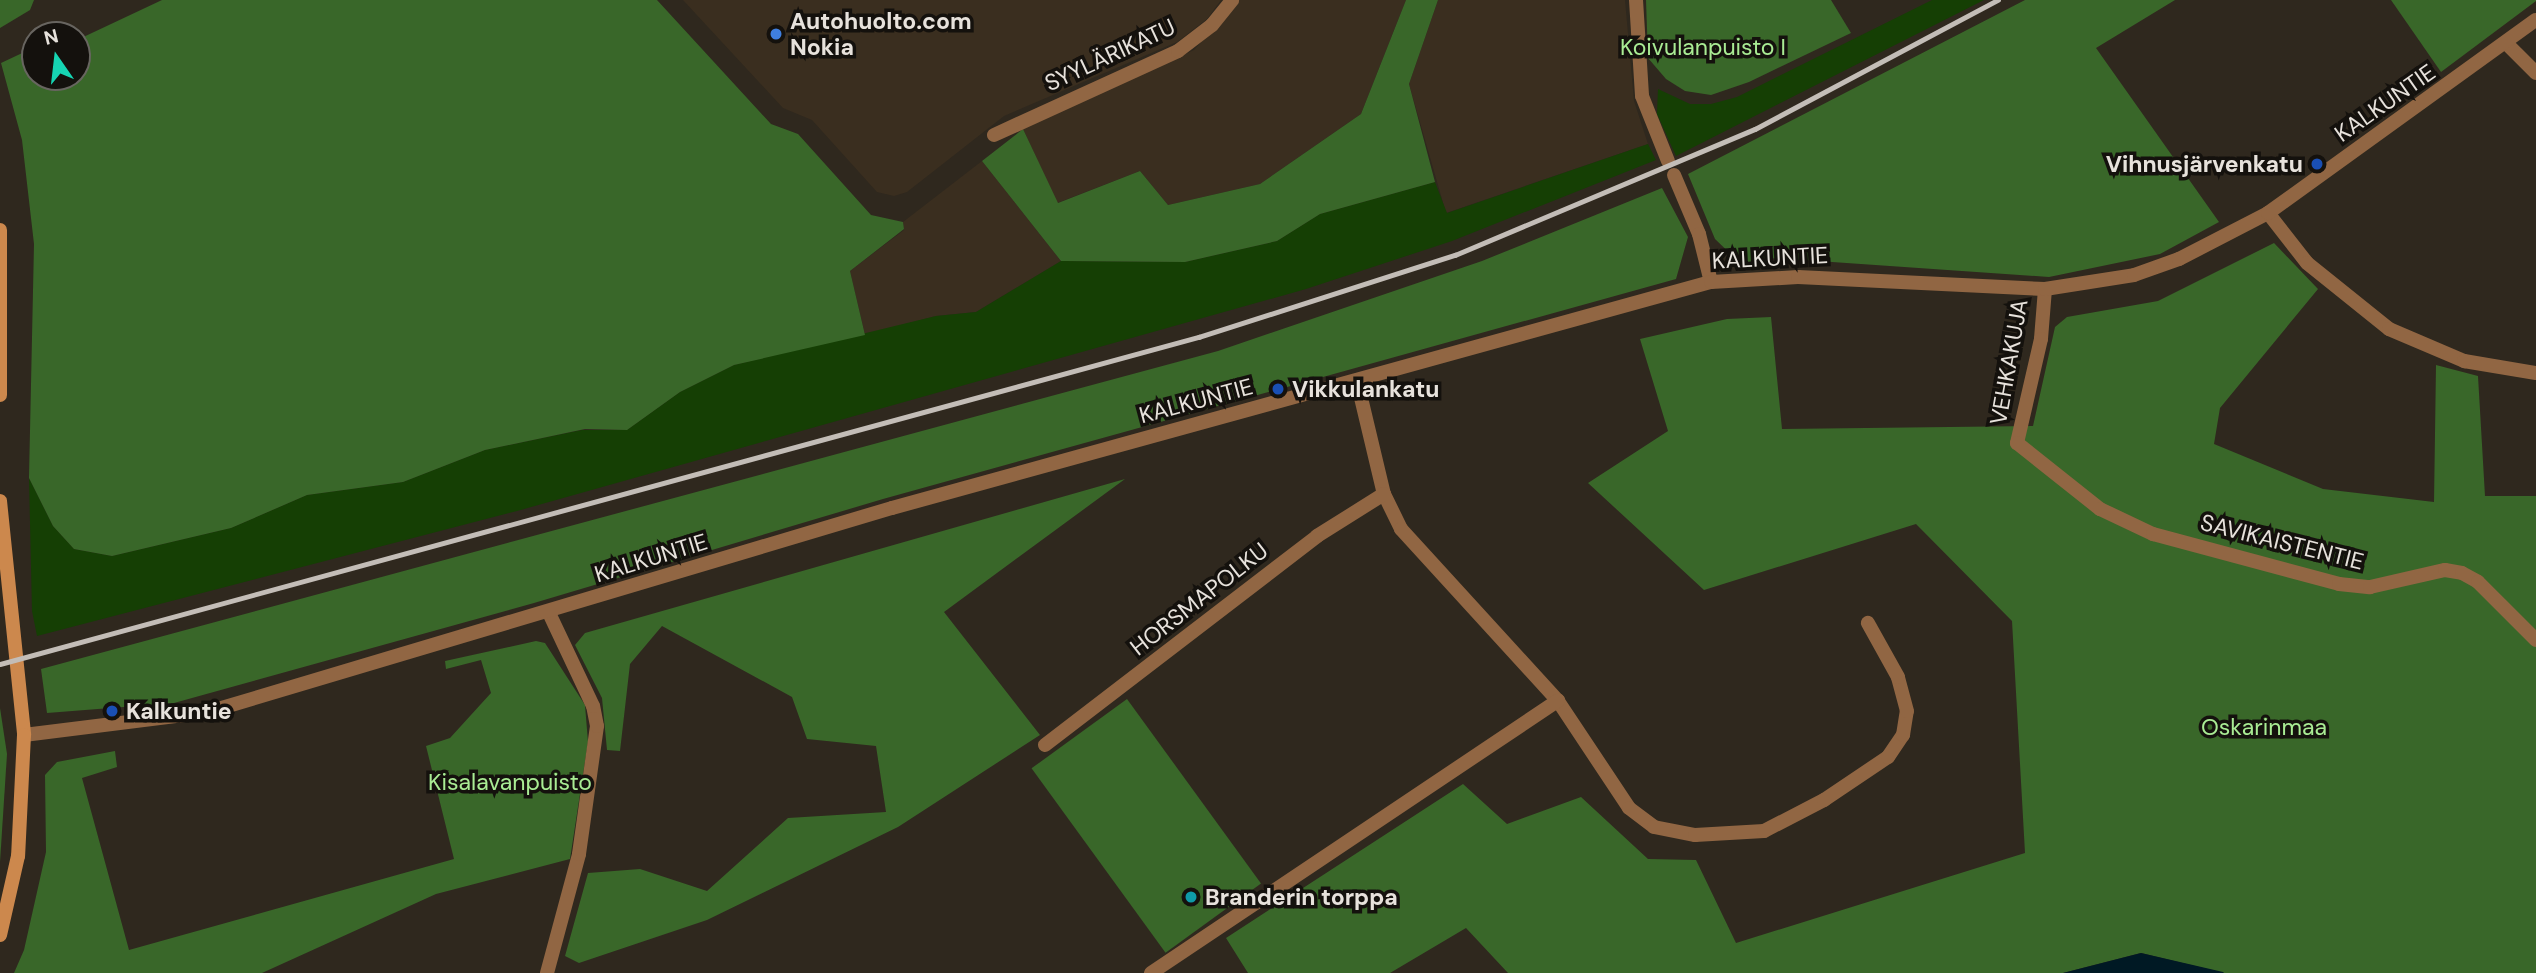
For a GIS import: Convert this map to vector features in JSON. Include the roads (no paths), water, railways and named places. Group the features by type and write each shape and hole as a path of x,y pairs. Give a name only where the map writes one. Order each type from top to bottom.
{"main road":[{"path":"0,230 0,395"},
{"path":"0,500 24,735 19,856 0,935"}],"street":[{"name":"SYYLÄRIKATU","path":"994,135 1178,51 1212,25 1232,0"},
{"path":"1636,0 1642,96 1668,161"},
{"name":"KALKUNTIE","path":"24,735 208,712 549,613 892,508 1711,282 1798,277 2045,289 2113,281 2155,268 2268,213 2507,44 2536,20"},
{"path":"2507,44 2536,73"},
{"path":"1674,175 1699,234 1711,282"},
{"path":"2268,213 2307,263 2389,329 2464,361 2536,373"},
{"name":"VEHKAKUJA","path":"2017,443 2041,339 2045,289"},
{"path":"1357,381 1384,494 1401,529 1559,701 1629,808 1654,827 1695,835 1764,831 1824,800 1888,757 1903,735 1907,711 1898,677 1868,623"},
{"name":"SAVIKAISTENTIE","path":"2017,443 2101,509 2153,534 2359,586 2445,570 2462,573 2478,582 2536,640"},
{"name":"HORSMAPOLKU","path":"1045,745 1317,537 1384,494"},
{"path":"547,973 579,854 597,726 593,706 549,613"},
{"path":"1151,973 1559,701"}],"water":[{"path":"2141,953 2223,972 2224,973 2063,973"}],"railway":[{"path":"0,664 1199,337 1455,255 1755,129 1998,0"}],"place":[{"name":"Autohuolto.com Nokia","path":"776,34"},
{"name":"Vihnusjärvenkatu","path":"2317,164"},
{"name":"Vikkulankatu","path":"1278,389"},
{"name":"Kalkuntie","path":"112,711"},
{"name":"Branderin torppa","path":"1191,897"}],"park label":[{"name":"Koivulanpuisto I","path":"1703,47"},
{"name":"Oskarinmaa","path":"2264,727"},
{"name":"Kisalavanpuisto","path":"510,782"}]}
